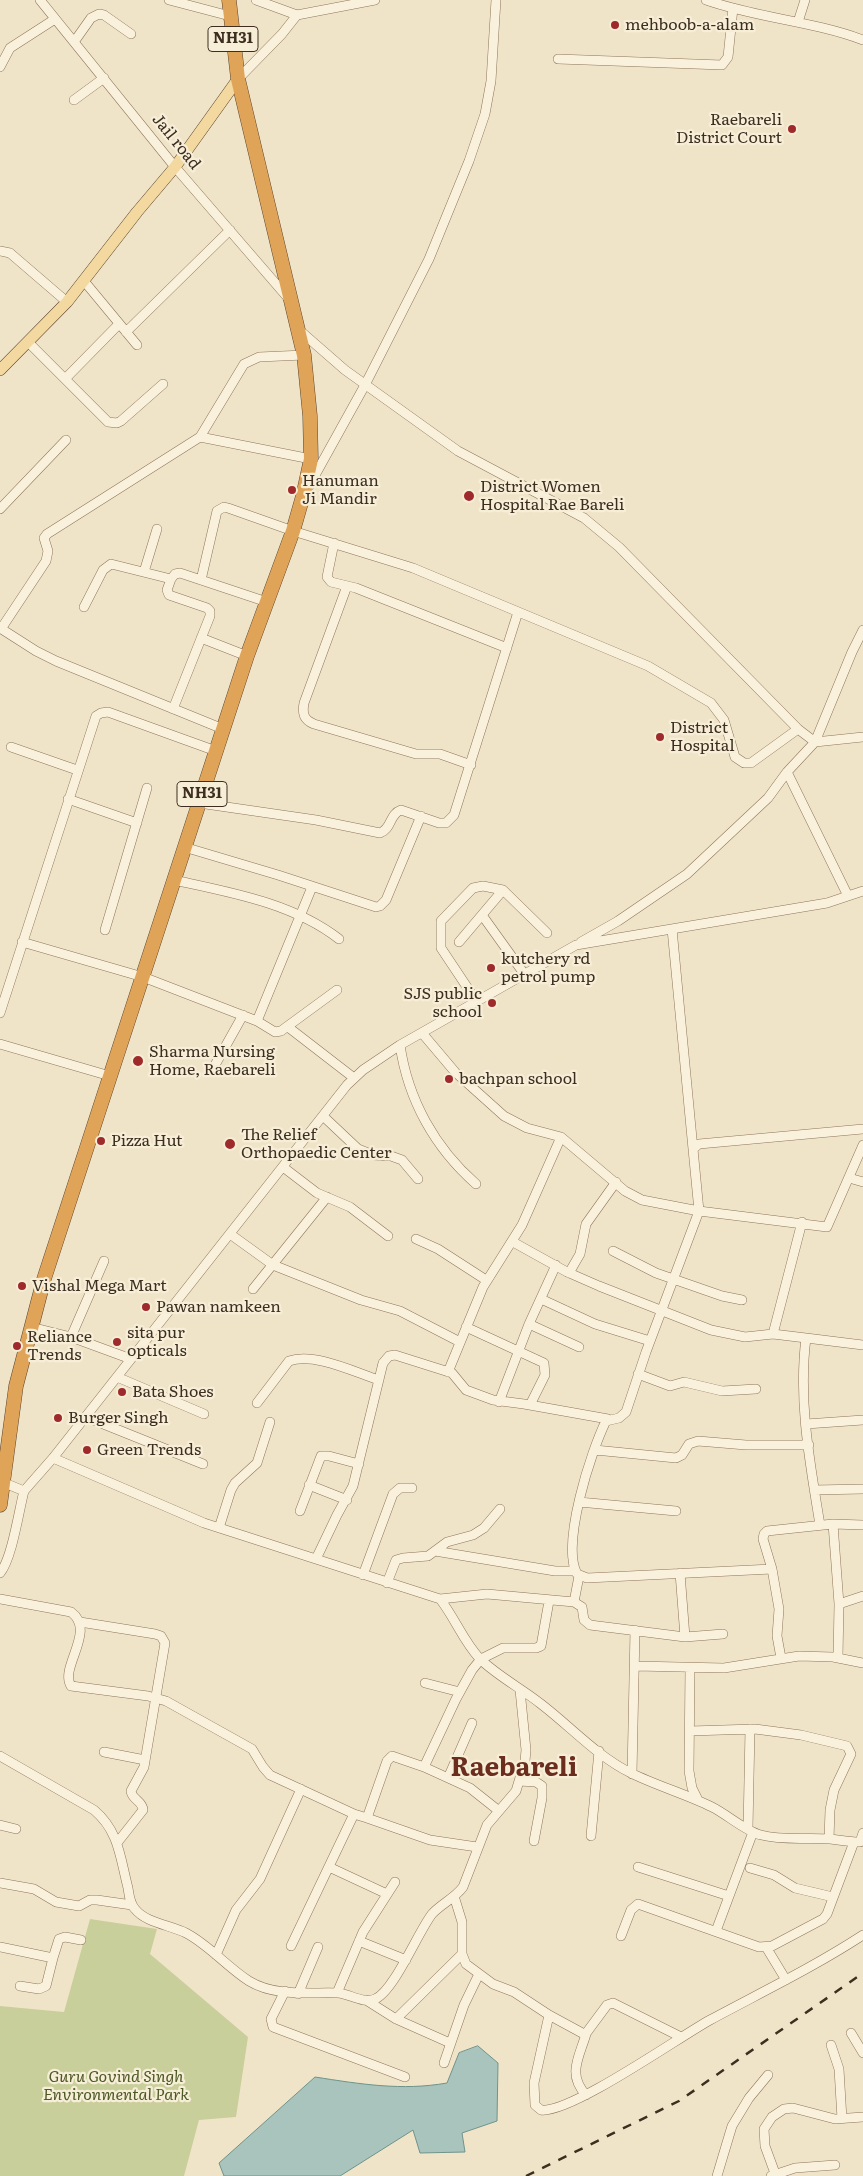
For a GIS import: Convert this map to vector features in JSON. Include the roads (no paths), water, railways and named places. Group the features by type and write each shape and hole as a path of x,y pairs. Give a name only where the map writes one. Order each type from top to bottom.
{"highway":[{"name":"NH31","path":"0,1505 16,1386 44,1279 247,656 293,531 311,459 310,416 304,355 238,79 229,0"}],"main road":[{"path":"0,370 29,343 67,302 137,212 176,167 238,79"}],"street":[{"name":"Jail road","path":"40,0 176,167 291,302"},
{"path":"169,0 230,16"},
{"path":"256,0 297,15 375,0"},
{"path":"303,496 365,385 430,260 482,123 491,81 496,0"},
{"path":"706,0 732,8 829,28 863,40"},
{"path":"798,22 805,0"},
{"path":"558,58 722,65 728,56 732,8"},
{"path":"74,42 91,18 99,14 131,34"},
{"path":"238,79 282,34 297,15"},
{"path":"0,53 55,19"},
{"path":"0,66 10,48"},
{"path":"74,100 104,78"},
{"path":"126,332 230,230"},
{"path":"0,251 10,253 67,302"},
{"path":"84,281 137,345"},
{"path":"65,379 119,324"},
{"path":"298,329 345,370 458,451 584,518 619,547 798,729 815,742 863,737"},
{"path":"29,343 108,422 121,421 163,384"},
{"path":"223,729 56,662 1,629 48,555 44,542 47,534 200,437 244,364 259,357 304,355"},
{"path":"200,437 311,459"},
{"path":"0,509 66,440"},
{"path":"201,580 218,511 220,508 228,508 293,531 414,568 648,666 711,703 724,720 735,757 744,764 751,763 798,729"},
{"path":"144,572 157,529"},
{"path":"334,543 327,576 331,582 347,586 507,648"},
{"path":"84,608 107,565 118,564 172,579"},
{"path":"172,709 210,616 210,612 206,608 169,595 167,590 175,574 180,573 267,602"},
{"path":"347,586 304,703 304,716 307,721 416,754 440,754 471,765"},
{"path":"199,803 316,820 380,833 388,828 397,811 406,810 440,823 451,820 471,765 518,612"},
{"path":"0,1573 4,1569 8,1556 24,1491 86,1417 354,1078 400,1045 618,921 687,874 757,810 778,786 787,772 815,742 863,630"},
{"path":"201,638 247,656"},
{"path":"0,1014 93,721 101,713 108,712 216,751"},
{"path":"11,747 77,770"},
{"path":"787,772 848,896"},
{"path":"105,930 147,788"},
{"path":"68,799 137,823"},
{"path":"184,847 278,875 370,906 380,906 386,900 421,816"},
{"path":"174,880 232,893 300,916 339,939"},
{"path":"477,1002 441,948 441,921 473,888 483,886 503,890 547,933"},
{"path":"257,1021 312,887"},
{"path":"458,942 503,890"},
{"path":"576,946 672,928 827,903 863,891"},
{"path":"482,915 524,975"},
{"path":"316,1559 336,1515 354,1486 379,1380 386,1359 395,1355 448,1372 456,1376 466,1390 499,1402 530,1404 608,1419 619,1418 625,1414 650,1341 700,1210 672,928"},
{"path":"22,942 143,977 243,1015 275,1032 288,1027 337,990"},
{"path":"215,1065 243,1015"},
{"path":"288,1027 354,1078"},
{"path":"422,1033 455,1072 504,1116 527,1128 561,1137 625,1191 642,1200 700,1210 802,1222 827,1227 863,1145"},
{"path":"0,1044 110,1076"},
{"path":"400,1045 405,1071 424,1121 461,1170 476,1184"},
{"path":"323,1116 358,1149 373,1155 391,1156 402,1160 418,1179"},
{"path":"693,1149 699,1144 863,1129"},
{"path":"448,1372 486,1280 513,1242 542,1183 561,1137"},
{"path":"282,1167 317,1193 350,1207 388,1236"},
{"path":"849,1178 863,1182"},
{"path":"569,1273 580,1254 586,1224 616,1182"},
{"path":"253,1289 327,1197"},
{"path":"773,1334 802,1222"},
{"path":"230,1234 273,1265 361,1300 400,1311 460,1342"},
{"path":"416,1239 438,1249 486,1280"},
{"path":"513,1242 569,1273 661,1312 710,1330 734,1336 745,1337 773,1334 863,1345"},
{"path":"613,1251 656,1273 722,1296 742,1300"},
{"path":"71,1337 104,1260"},
{"path":"499,1402 529,1324 556,1265"},
{"path":"541,1298 596,1324 650,1341"},
{"path":"529,1324 579,1347"},
{"path":"31,1327 71,1337 132,1359"},
{"path":"466,1327 540,1360 545,1367 545,1375 530,1404"},
{"path":"806,1338 803,1378 806,1424 820,1525"},
{"path":"257,1403 289,1361 297,1358 313,1358 379,1380"},
{"path":"638,1374 670,1386 684,1382 722,1391 756,1389"},
{"path":"117,1377 204,1414"},
{"path":"86,1417 203,1464"},
{"path":"574,1602 577,1573 572,1544 579,1502 595,1450 608,1419"},
{"path":"806,1424 863,1420"},
{"path":"219,1528 231,1490 235,1483 257,1462 270,1422"},
{"path":"595,1450 676,1458 682,1455 688,1444 698,1441 746,1445 809,1445"},
{"path":"300,1511 321,1456 329,1456 359,1464"},
{"path":"53,1458 219,1528 440,1600 487,1594 574,1602 582,1607 584,1620 587,1624 686,1637 723,1634"},
{"path":"2,1482 24,1491"},
{"path":"309,1485 347,1500"},
{"path":"363,1575 393,1494 400,1488 412,1488"},
{"path":"814,1490 863,1489"},
{"path":"579,1502 676,1511"},
{"path":"387,1583 396,1560 425,1557 447,1542 479,1532 500,1509"},
{"path":"833,1524 840,1604 838,1658"},
{"path":"781,1658 777,1636 779,1609 772,1569 763,1539 764,1534 766,1531 820,1525 863,1525"},
{"path":"435,1551 547,1570 577,1573 587,1578 772,1569"},
{"path":"680,1573 686,1637"},
{"path":"840,1604 863,1596"},
{"path":"0,1599 71,1612 80,1622 81,1628 69,1677 72,1686 156,1698 252,1749 266,1772 354,1814 430,1840 476,1848"},
{"path":"440,1600 448,1609 468,1645 481,1659 507,1682 542,1704 616,1765 632,1774 698,1800 735,1820 750,1831 762,1836 859,1842"},
{"path":"424,1768 460,1692 472,1670 481,1659 503,1648 536,1648 541,1646 549,1601"},
{"path":"80,1622 161,1636 165,1644 145,1760 142,1771 131,1791 134,1798 141,1804 143,1810 117,1843"},
{"path":"632,1774 636,1666 635,1630"},
{"path":"636,1666 724,1668 781,1658 806,1656 838,1658 863,1663"},
{"path":"690,1668 690,1780 698,1800"},
{"path":"425,1683 460,1692"},
{"path":"366,2000 376,1999 380,1996 406,1960 432,1914 463,1886 476,1848 487,1825 516,1791 525,1761 526,1750 520,1690"},
{"path":"448,1778 472,1724"},
{"path":"690,1731 750,1729 801,1735 843,1744 850,1749 850,1758 834,1790 830,1810 829,1839"},
{"path":"716,1932 750,1831 750,1729"},
{"path":"592,1836 599,1751"},
{"path":"104,1752 145,1760"},
{"path":"0,1756 94,1810 110,1825 117,1843 132,1905 145,1918 185,1932 254,1984 298,1994 337,1993 366,2000 396,2019 450,2043"},
{"path":"367,1818 388,1758 396,1756 470,1788 499,1810"},
{"path":"519,1781 536,1782 542,1786 542,1798 534,1841"},
{"path":"216,1955 236,1910 260,1879 301,1789"},
{"path":"291,1946 354,1814"},
{"path":"0,1825 16,1829"},
{"path":"622,1936 631,1910 638,1904 753,1946 766,1947 822,1919 863,1833"},
{"path":"329,1867 387,1894"},
{"path":"638,1867 729,1896"},
{"path":"750,1868 774,1875 794,1888 833,1896"},
{"path":"337,1993 359,1941 395,1882"},
{"path":"0,1883 34,1889 56,1902 79,1906 90,1900 132,1905"},
{"path":"454,1896 462,1922 462,1954 466,1964 493,1984 514,1992 549,2015 582,2034 586,2034"},
{"path":"549,2015 534,2083 535,2105 541,2110 552,2110 586,2095 681,2037 786,1980 863,1935"},
{"path":"20,1986 39,1989 46,1986 59,1939 65,1937 81,1940"},
{"path":"359,1941 406,1960"},
{"path":"298,1994 318,1947"},
{"path":"766,1947 786,1980"},
{"path":"0,1948 53,1958"},
{"path":"396,2019 462,1954"},
{"path":"444,2064 464,2005 479,1974"},
{"path":"286,1991 271,2019 272,2027 405,2077"},
{"path":"586,2095 580,2088 574,2072 586,2034 606,2005 613,2003 681,2037"},
{"path":"851,2033 863,2054"},
{"path":"831,2045 839,2069 842,2119"},
{"path":"717,2176 732,2126 749,2098 768,2075"},
{"path":"835,2165 820,2167 804,2166 774,2175 765,2146 766,2124 772,2117 788,2108 824,2117 842,2119 863,2117"}],"water":[{"path":"478,2046 498,2063 497,2121 462,2133 465,2152 420,2153 413,2130 340,2176 224,2176 219,2163 315,2077 365,2084 397,2086 447,2083 459,2053"}],"railway":[{"path":"526,2176 679,2101 863,1973"}],"place":[{"name":"mehboob-a-alam","path":"615,25"},
{"name":"Raebareli District Court","path":"792,129"},
{"name":"Hanuman Ji Mandir","path":"292,490"},
{"name":"District Women Hospital Rae Bareli","path":"469,496"},
{"name":"District Hospital","path":"660,737"},
{"name":"kutchery rd petrol pump","path":"491,968"},
{"name":"SJS public school","path":"492,1003"},
{"name":"Sharma Nursing Home, Raebareli","path":"138,1061"},
{"name":"bachpan school","path":"449,1079"},
{"name":"Pizza Hut","path":"101,1141"},
{"name":"The Relief Orthopaedic Center","path":"230,1144"},
{"name":"Vishal Mega Mart","path":"22,1286"},
{"name":"Pawan namkeen","path":"146,1307"},
{"name":"sita pur opticals","path":"117,1342"},
{"name":"Reliance Trends","path":"17,1346"},
{"name":"Bata Shoes","path":"122,1392"},
{"name":"Burger Singh","path":"58,1418"},
{"name":"Green Trends","path":"87,1450"}],"district":[{"name":"Raebareli","path":"514,1768"}],"park label":[{"name":"Guru Govind Singh Environmental Park","path":"116,2086"}]}
